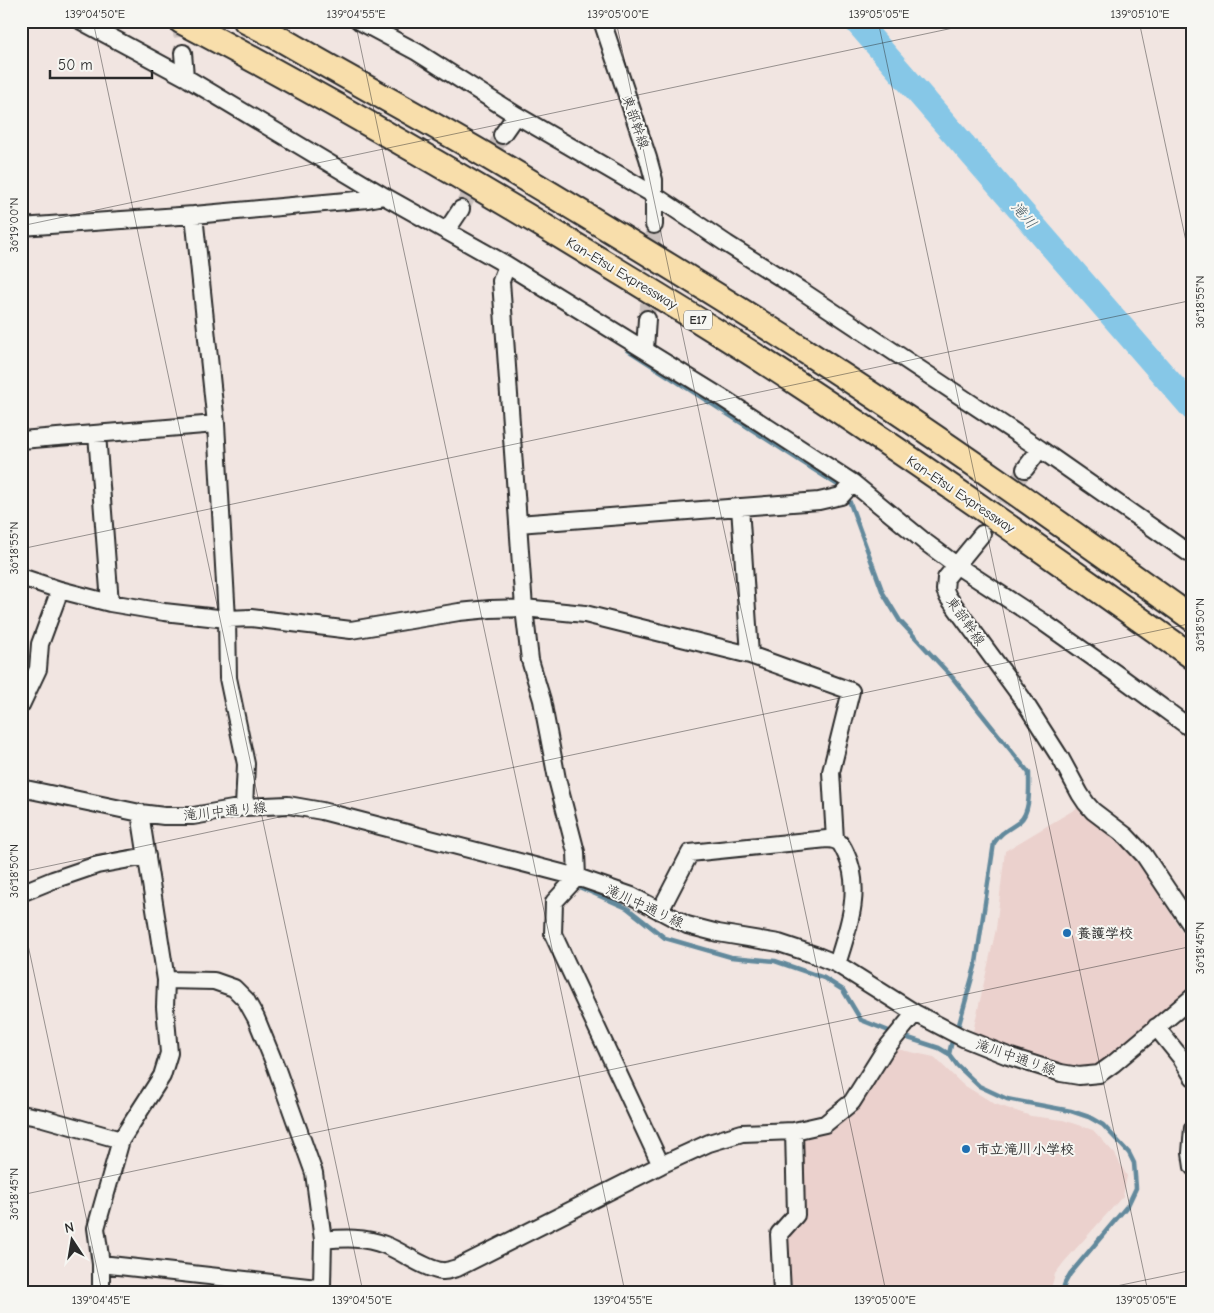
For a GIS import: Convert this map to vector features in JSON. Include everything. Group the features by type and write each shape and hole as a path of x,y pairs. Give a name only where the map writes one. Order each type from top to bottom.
{"highway":[{"name":"Kan-Etsu Expressway","path":"181,21 264,65 443,167 654,293 795,382 928,470 1193,657"},
{"name":"E17","path":"246,21 495,160 660,260 940,440 1193,619"}],"street":[{"path":"81,21 185,77 384,196 507,265 724,398 847,489 956,565 1043,622 1193,730"},
{"path":"359,21 417,52 516,115 654,195 1040,449 1193,556"},
{"name":"東部幹線","path":"602,21 654,180 654,225"},
{"path":"183,53 185,77"},
{"path":"502,135 516,115"},
{"path":"21,227 194,215 384,196"},
{"path":"447,230 461,209"},
{"path":"194,215 216,424 227,619 228,678 246,764 244,807"},
{"path":"507,265 501,281 524,608 530,660 542,700 557,779 576,852 577,877 554,902 552,934 661,1165"},
{"path":"645,349 647,319"},
{"path":"21,440 216,424"},
{"path":"97,434 110,603"},
{"path":"1024,469 1040,449"},
{"path":"518,524 818,501 847,489"},
{"path":"740,507 750,655"},
{"path":"956,565 982,534"},
{"name":"東部幹線","path":"956,565 946,578 946,590 952,605 1022,698 1061,759 1086,803 1126,836 1144,854 1193,928"},
{"path":"21,578 110,603 164,612 227,619 251,618 351,630 459,612 524,608 585,614 750,655 851,691 831,772 836,840"},
{"path":"21,705 38,669 40,644 60,590"},
{"name":"滝川中通り線","path":"21,788 140,813 164,816 193,816 244,807 288,805 322,811 577,877 632,896 688,926 779,943 837,964 954,1034 1008,1056 1061,1074 1079,1076 1100,1074 1193,997"},
{"path":"101,1292 102,1264 96,1228 121,1140 162,1076 169,1053 165,1007 166,980 140,813"},
{"path":"660,911 690,853 827,839 836,840 841,844 849,862 854,889 850,924 837,964"},
{"path":"21,894 97,864 147,856"},
{"path":"102,1264 317,1288 322,1286 323,1240 314,1173 276,1067 256,1018 246,1000 234,988 214,981 166,980"},
{"path":"323,1240 342,1238 363,1239 384,1245 442,1272 457,1268 661,1165 709,1143 742,1133 794,1131 825,1124 852,1102 884,1051 916,1013"},
{"path":"1156,1027 1193,1076"},
{"path":"21,1114 43,1118 121,1140"},
{"path":"1193,1128 1191,1152 1193,1167"},
{"path":"782,1292 779,1234 796,1215 794,1131"}],"shaded area":[{"path":"1077,808 1135,857 1193,949 1193,986 1103,1064 1097,1068 1082,1070 1067,1067 972,1036 996,929 1005,851"},
{"path":"897,1049 934,1057 962,1084 995,1104 1031,1116 1063,1120 1093,1130 1115,1154 1127,1176 1123,1196 1064,1262 1055,1274 1050,1292 787,1292 785,1243 788,1233 803,1220 798,1139 802,1135 831,1132 849,1116"}],"waterway":[{"name":"滝川","path":"856,21 1193,409"},
{"path":"628,350 843,490"},
{"path":"847,496 883,593 900,621 952,677 1029,773 1026,813 1019,822 1003,833 994,843 976,963 949,1054"},
{"path":"577,886 627,908 665,938 731,957 775,961 824,978 843,990 861,1020 894,1033"},
{"path":"902,1036 939,1048 949,1054 957,1065 979,1086 1007,1099 1071,1111 1089,1117 1103,1125 1129,1153 1134,1163 1136,1188 1128,1205 1070,1274 1062,1292"}],"tunnel":[{"path":"180,21 183,53"},
{"path":"461,209 502,135"},
{"path":"647,319 654,225"},
{"path":"989,523 1025,469"}],"place":[{"name":"養護学校","path":"1067,933"},
{"name":"市立滝川小学校","path":"966,1149"}]}
